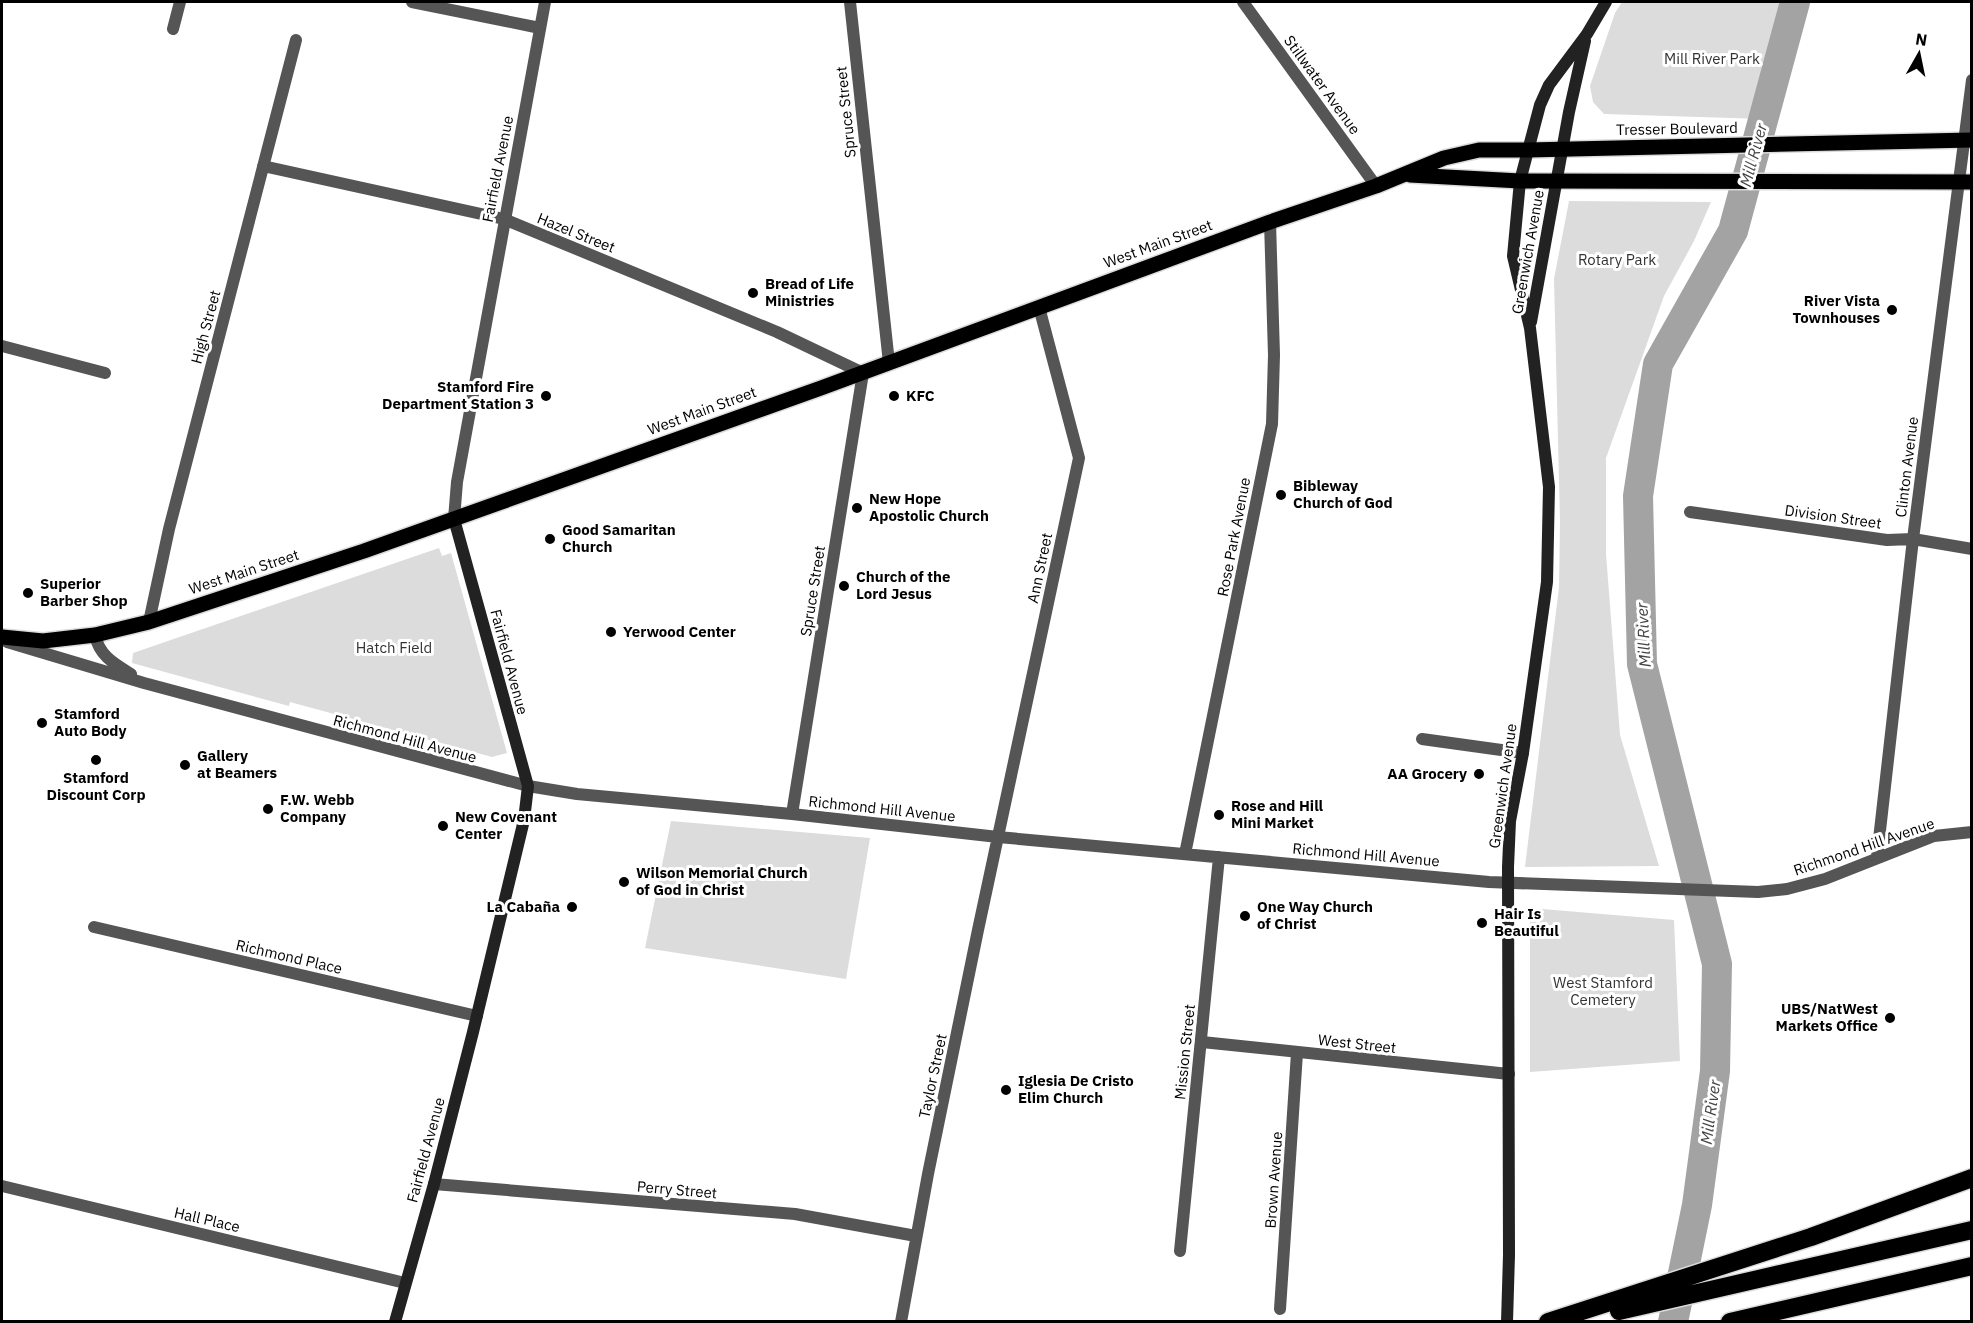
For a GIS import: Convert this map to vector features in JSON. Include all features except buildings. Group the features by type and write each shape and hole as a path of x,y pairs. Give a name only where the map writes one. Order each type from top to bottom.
{"highway":[{"path":"1548,1322 1811,1237 1971,1178"},
{"path":"1571,1322 1971,1230"},
{"path":"1730,1322 1971,1266"}],"main road":[{"path":"1528,150 1540,105 1549,85 1587,34 1606,2"},
{"path":"1587,34 1556,181 1965,182"},
{"name":"Tresser Boulevard","path":"1528,150 1968,140"},
{"name":"West Main Street","path":"2,639 43,641 95,634 149,622 454,519 863,373 1270,222 1376,186 1444,158 1479,150 1528,150"},
{"name":"Greenwich Avenue","path":"1507,1322 1510,821 1523,753 1547,582 1548,499 1530,328 1513,256 1520,181 1528,150"},
{"name":"West Main Street","path":"1404,174 1556,181"},
{"name":"Greenwich Avenue","path":"1530,328 1556,181"},
{"name":"Fairfield Avenue","path":"395,1322 434,1184 477,1016 524,820 528,786 454,519"}],"street":[{"path":"173,29 180,2"},
{"path":"412,2 540,28"},
{"name":"Fairfield Avenue","path":"454,519 457,482 545,2"},
{"name":"Spruce Street","path":"850,2 889,363"},
{"name":"Stillwater Avenue","path":"1243,2 1376,186"},
{"name":"High Street","path":"149,622 169,529 296,40"},
{"name":"Clinton Avenue","path":"1877,857 1913,539 1965,182 1971,80"},
{"name":"Hazel Street","path":"263,165 504,219 777,332 863,373"},
{"name":"Rose Park Avenue","path":"1185,854 1272,423 1275,355 1270,222"},
{"name":"Ann Street","path":"998,837 1078,458 1039,307"},
{"path":"2,346 105,373"},
{"name":"Spruce Street","path":"792,814 863,373"},
{"name":"Division Street","path":"1690,512 1887,540 1913,539 1971,549"},
{"name":"Richmond Hill Avenue","path":"95,634 97,647 108,660 144,683"},
{"name":"Richmond Hill Avenue","path":"2,639 144,683 528,786 577,794 792,814 998,837 1508,884 1767,892 1825,879 1934,836 1971,832"},
{"path":"1422,739 1523,753"},
{"name":"Taylor Street","path":"901,1322 916,1236 998,837"},
{"name":"Mission Street","path":"1180,1251 1202,1042 1218,857"},
{"name":"Richmond Place","path":"94,927 477,1016"},
{"name":"West Street","path":"1202,1042 1509,1074"},
{"name":"Brown Avenue","path":"1280,1309 1297,1053"},
{"name":"Perry Street","path":"434,1184 795,1214 916,1236"},
{"name":"Hall Place","path":"2,1186 405,1283"}],"green space":[{"name":"Mill River Park","path":"1622,2 1795,2 1763,119 1604,114 1593,102 1590,86 1615,13"},
{"name":"Rotary Park","path":"1569,201 1711,202 1694,241 1664,296 1606,458 1606,554 1620,735 1659,866 1525,867 1559,587 1560,521 1554,279"},
{"name":"Hatch Field","path":"439,548 442,556 451,553 507,753 492,757 290,702 289,706 132,663 133,653"},
{"path":"671,821 870,838 846,979 645,948"},
{"name":"West Stamford Cemetery","path":"1530,908 1674,920 1680,1061 1530,1072"}],"waterway":[{"name":"Mill River","path":"1673,1322 1697,1205 1715,1071 1717,964 1642,664 1638,496 1658,364 1733,231 1795,2"}],"place":[{"name":"Bread of Life Ministries","path":"753,293"},
{"name":"River Vista Townhouses","path":"1892,310"},
{"name":"Stamford Fire Department Station 3","path":"546,396"},
{"name":"KFC","path":"894,396"},
{"name":"Bibleway Church of God","path":"1281,495"},
{"name":"New Hope Apostolic Church","path":"857,508"},
{"name":"Good Samaritan Church","path":"550,539"},
{"name":"Church of the Lord Jesus","path":"844,586"},
{"name":"Superior Barber Shop","path":"28,593"},
{"name":"Yerwood Center","path":"611,632"},
{"name":"Stamford Auto Body","path":"42,723"},
{"name":"Stamford Discount Corp","path":"96,760"},
{"name":"Gallery at Beamers","path":"185,765"},
{"name":"AA Grocery","path":"1479,774"},
{"name":"F.W. Webb Company","path":"268,809"},
{"name":"Rose and Hill Mini Market","path":"1219,815"},
{"name":"New Covenant Center","path":"443,826"},
{"name":"Wilson Memorial Church of God in Christ","path":"624,882"},
{"name":"La Cabaña","path":"572,907"},
{"name":"One Way Church of Christ","path":"1245,916"},
{"name":"Hair Is Beautiful","path":"1482,923"},
{"name":"UBS/NatWest Markets Office","path":"1890,1018"},
{"name":"Iglesia De Cristo Elim Church","path":"1006,1090"}]}
